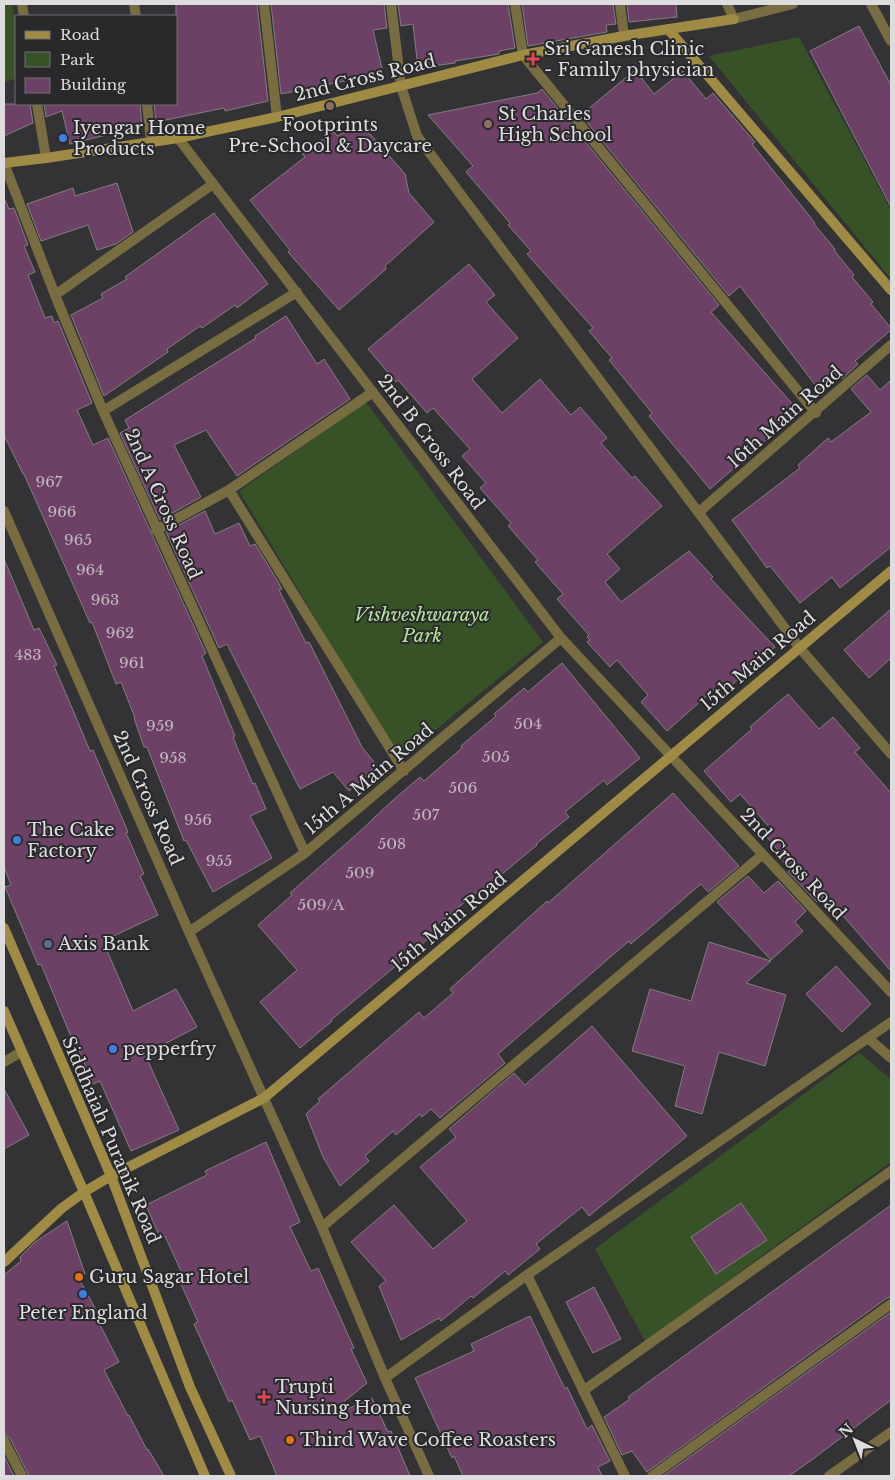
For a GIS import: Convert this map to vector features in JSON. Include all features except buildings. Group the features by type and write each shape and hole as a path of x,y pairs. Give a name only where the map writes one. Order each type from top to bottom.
{"street":[{"path":"264,4 277,117"},
{"path":"391,4 401,86 417,136 700,512 799,647 891,754"},
{"path":"515,4 523,55 816,413"},
{"path":"620,4 624,36"},
{"path":"727,4 734,19 793,4"},
{"path":"871,4 891,41"},
{"name":"2nd Cross Road","path":"4,163 178,138 277,117 523,55 624,36 734,19"},
{"path":"668,29 891,290"},
{"path":"37,105 46,158"},
{"path":"147,105 151,141"},
{"name":"2nd B Cross Road","path":"178,138 561,638 671,756"},
{"name":"2nd A Cross Road","path":"4,163 103,410 156,530 305,853"},
{"path":"55,294 214,184"},
{"path":"103,410 297,292"},
{"name":"16th Main Road","path":"700,512 891,346"},
{"path":"156,530 229,490 372,392"},
{"path":"229,490 404,771"},
{"name":"2nd Cross Road","path":"4,511 189,932 322,1227 385,1378 429,1476"},
{"name":"15th Main Road","path":"4,1262 62,1208 84,1192 111,1176 264,1098 891,571"},
{"name":"15th A Main Road","path":"189,932 305,853 561,638"},
{"name":"2nd Cross Road","path":"671,756 891,992"},
{"path":"322,1227 762,855"},
{"name":"Siddhaiah Puranik Road","path":"4,928 111,1176 190,1387 231,1476"},
{"path":"4,1011 206,1476"},
{"path":"385,1378 527,1275 891,1022"},
{"path":"868,1038 891,1058"},
{"path":"4,1062 21,1052"},
{"path":"583,1391 891,1171"},
{"path":"527,1275 625,1476"},
{"path":"652,1476 891,1304"},
{"path":"829,1476 891,1432"},
{"path":"4,1441 22,1476"}],"green space":[{"path":"4,4 12,4 15,19 15,78 4,83"},
{"path":"799,37 891,210 891,279 709,56"},
{"name":"Vishveshwaraya Park","path":"366,402 543,642 400,759 239,491"},
{"path":"859,1053 891,1079 891,1162 645,1341 595,1249"}],"place":[{"name":"Sri Ganesh Clinic - Family physician","path":"533,59"},
{"name":"Footprints Pre-School & Daycare","path":"330,106"},
{"name":"St Charles High School","path":"488,124"},
{"name":"Iyengar Home Products","path":"63,138"},
{"name":"The Cake Factory","path":"17,840"},
{"name":"Axis Bank","path":"48,944"},
{"name":"pepperfry","path":"113,1049"},
{"name":"Guru Sagar Hotel","path":"79,1277"},
{"name":"Peter England","path":"83,1294"},
{"name":"Trupti Nursing Home","path":"264,1397"},
{"name":"Third Wave Coffee Roasters","path":"290,1440"}]}
